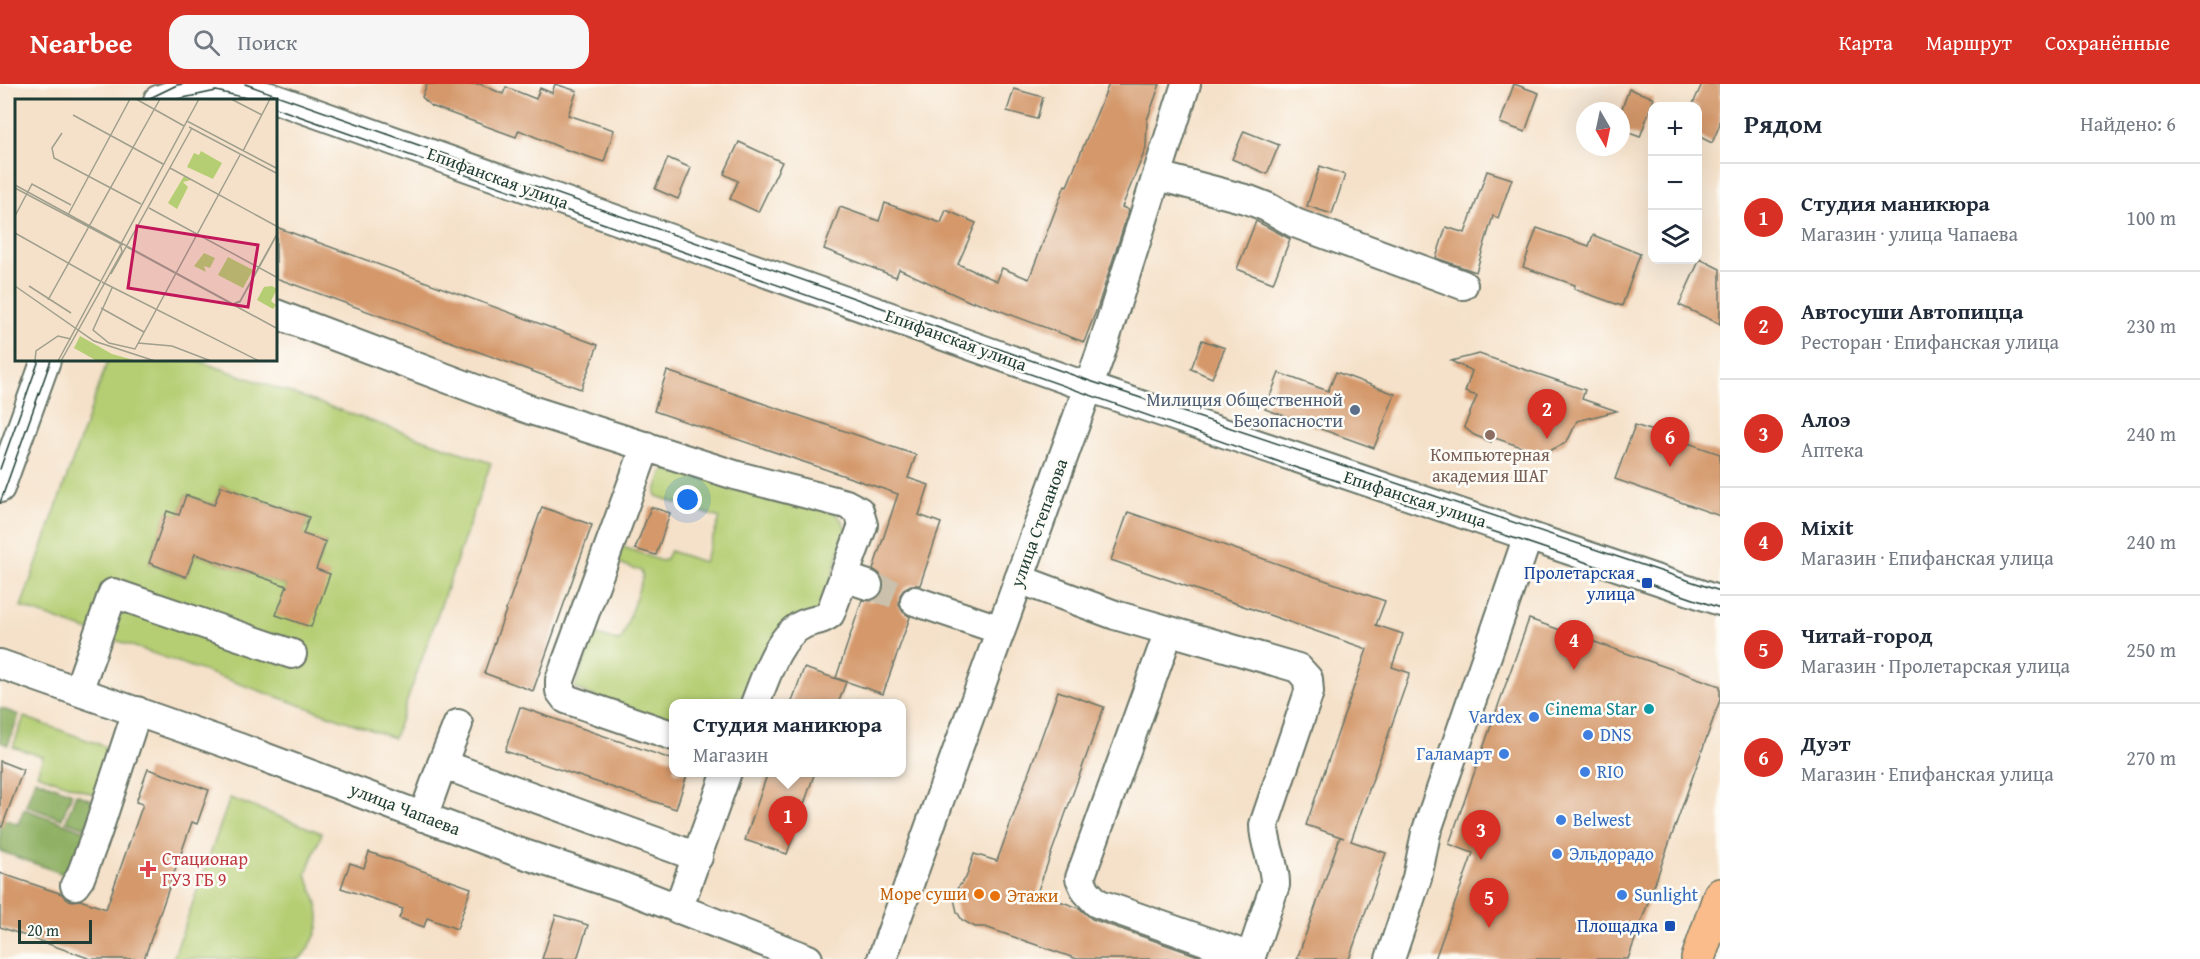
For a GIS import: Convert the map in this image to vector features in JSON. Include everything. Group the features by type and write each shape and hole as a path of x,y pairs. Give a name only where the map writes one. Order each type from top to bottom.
{"main road":[{"path":"1698,959 1720,895"}],"street":[{"name":"улица Степанова","path":"882,959 1088,387 1186,84"},
{"path":"160,99 194,85"},
{"name":"Епифанская улица","path":"194,85 236,88 276,99"},
{"name":"Епифанская улица","path":"278,100 1088,387 1720,601"},
{"path":"1158,176 1249,200 1295,223 1463,285"},
{"path":"278,315 531,410 738,476 846,504 859,511 863,525 856,581 830,614 821,621 804,624 788,636 774,656 757,699"},
{"path":"0,488 45,362"},
{"path":"646,446 560,680 560,691 566,699 669,734"},
{"path":"1390,959 1417,878 1426,833 1528,536"},
{"path":"1019,579 1115,615 1298,668 1308,679 1309,692 1264,825 1264,836 1276,873 1275,885 1250,958 1097,903 1086,891 1080,878 1169,631"},
{"path":"78,691 113,593 292,654"},
{"path":"915,601 1000,630"},
{"name":"улица Чапаева","path":"0,664 137,711 512,850 623,887 808,959"},
{"path":"75,885 80,878 97,833 137,711"},
{"path":"423,816 458,724"},
{"path":"442,764 698,857"},
{"path":"678,909 725,777"}],"green space":[{"path":"107,362 202,362 491,463 394,738 21,607","holes":["221,486 309,517 303,534 326,543 316,569 277,615 287,586 195,554 186,577 149,564 167,512 179,515 186,495 214,505"]},
{"path":"667,469 833,512 842,520 846,530 824,602 752,699 669,699 669,729 575,688 593,637 597,635 617,641 622,639 643,576 641,571 613,561 618,545 661,561 665,560 670,551 704,562 720,518 656,496 662,472"},
{"path":"0,708 19,715 8,745 0,742"},
{"path":"24,717 115,750 99,796 37,774 43,757 13,747"},
{"path":"35,779 72,793 62,819 26,806"},
{"path":"76,794 97,802 87,828 66,821"},
{"path":"230,798 322,833 306,874 318,908 318,927 315,937 300,959 173,959"},
{"path":"24,809 86,831 69,876 0,851 0,818 18,824"}],"building":[{"path":"427,84 480,84 503,94 506,87 536,99 540,88 552,93 555,84 577,91 568,115 614,130 604,162 564,149 519,130 516,137 431,106 422,97"},
{"path":"1109,84 1160,84 1147,120 1146,148 1122,207 1129,210 1084,342 974,301 973,303 899,269 896,277 824,249 840,207 879,221 885,203 941,223 946,210 976,223 958,264 997,281 1002,268 1029,279 1065,185 1067,186"},
{"path":"1514,84 1539,93 1525,132 1500,123"},
{"path":"1702,84 1720,84 1720,124 1712,143 1702,138 1702,102 1694,102"},
{"path":"1014,89 1043,97 1037,119 1007,111"},
{"path":"1629,89 1654,98 1653,102 1648,102 1648,115 1640,137 1630,133 1630,102 1624,102"},
{"path":"1244,131 1279,145 1267,174 1232,159"},
{"path":"739,142 782,162 758,212 730,199 738,181 724,174"},
{"path":"668,158 691,168 678,199 655,189"},
{"path":"1320,166 1345,175 1332,214 1307,206"},
{"path":"1487,171 1512,179 1498,218 1493,216 1476,272 1436,258 1446,227 1465,233"},
{"path":"1256,221 1290,239 1273,283 1237,269"},
{"path":"278,228 598,345 581,389 278,279"},
{"path":"1537,228 1589,246 1593,235 1640,254 1622,306 1574,289 1575,285 1523,267"},
{"path":"1702,260 1720,269 1720,324 1679,305 1698,264 1702,264"},
{"path":"1202,340 1225,348 1212,378 1191,369"},
{"path":"1479,354 1585,390 1582,399 1617,411 1577,421 1564,444 1549,451 1530,450 1492,437 1491,442 1474,435 1464,427 1477,396 1465,392 1472,371 1451,361"},
{"path":"667,371 916,455 908,478 929,485 919,515 941,523 920,585 905,588 900,595 899,605 910,617 883,694 836,678 862,600 872,601 878,598 883,591 884,581 873,569 898,494 654,411"},
{"name":"Милиция Общественной Безопасности","path":"1336,372 1395,394 1374,448 1265,409 1279,373 1328,391"},
{"path":"1635,425 1720,454 1720,516 1615,479"},
{"path":"221,486 309,517 303,534 326,542 316,569 330,574 311,627 276,615 287,586 195,554 186,577 149,563 167,511 179,515 186,495 214,505"},
{"path":"542,507 592,525 533,691 484,673"},
{"path":"651,507 670,513 656,555 635,549"},
{"path":"1128,512 1385,601 1376,625 1403,634 1392,667 1410,673 1351,841 1386,853 1349,959 1297,959 1340,837 1344,838 1306,825 1367,649 1111,560"},
{"name":"RIO","path":"1529,619 1720,686 1720,700 1628,959 1435,959 1473,853 1449,844"},
{"path":"804,668 846,682 840,699 793,699"},
{"path":"1058,691 1104,707 1037,893 1079,908 1092,919 1207,959 1077,959 985,927 975,927 962,920 957,912 955,891 966,878 974,854 997,861"},
{"path":"520,707 669,758 669,777 686,777 676,809 505,751"},
{"path":"0,761 23,770 2,827 0,827"},
{"name":"Стационар ГУЗ ГБ 9","path":"148,769 209,790 197,824 192,822 144,959 91,959 0,927 0,873 62,894 66,899 80,900 106,909 143,804 136,802"},
{"path":"766,777 813,777 787,854 745,840"},
{"path":"369,852 471,888 457,929 427,918 424,927 399,918 403,909 341,888 350,863 364,868"},
{"path":"556,915 588,925 577,959 542,959"}],"tunnel":[{"path":"868,585 915,601"}],"tram line":[{"path":"148,99 183,84"},
{"path":"245,84 1090,381 1720,591"},
{"path":"179,99 216,91 251,99"},
{"path":"278,109 1291,466 1720,608"},
{"path":"0,469 38,362"},
{"path":"0,503 50,362"}],"place":[{"name":"Милиция Общественной Безопасности","path":"1355,410"},
{"name":"Компьютерная академия ШАГ","path":"1490,435"},
{"name":"Автосуши Автопицца","path":"1547,439"},
{"name":"Дуэт","path":"1670,467"},
{"name":"Пролетарская улица","path":"1647,583"},
{"name":"Mixit","path":"1574,670"},
{"name":"Cinema Star","path":"1649,709"},
{"name":"Vardex","path":"1534,717"},
{"name":"DNS","path":"1588,735"},
{"name":"Галамарт","path":"1504,754"},
{"name":"RIO","path":"1585,772"},
{"name":"Belwest","path":"1561,820"},
{"name":"Студия маникюра","path":"788,846"},
{"name":"Эльдорадо","path":"1557,854"},
{"name":"Алоэ","path":"1481,860"},
{"name":"Стационар ГУЗ ГБ 9","path":"148,869"},
{"name":"Море суши","path":"979,894"},
{"name":"Sunlight","path":"1622,895"},
{"name":"Этажи","path":"995,896"},
{"name":"Площадка","path":"1670,926"},
{"name":"Читай-город","path":"1489,928"}]}
